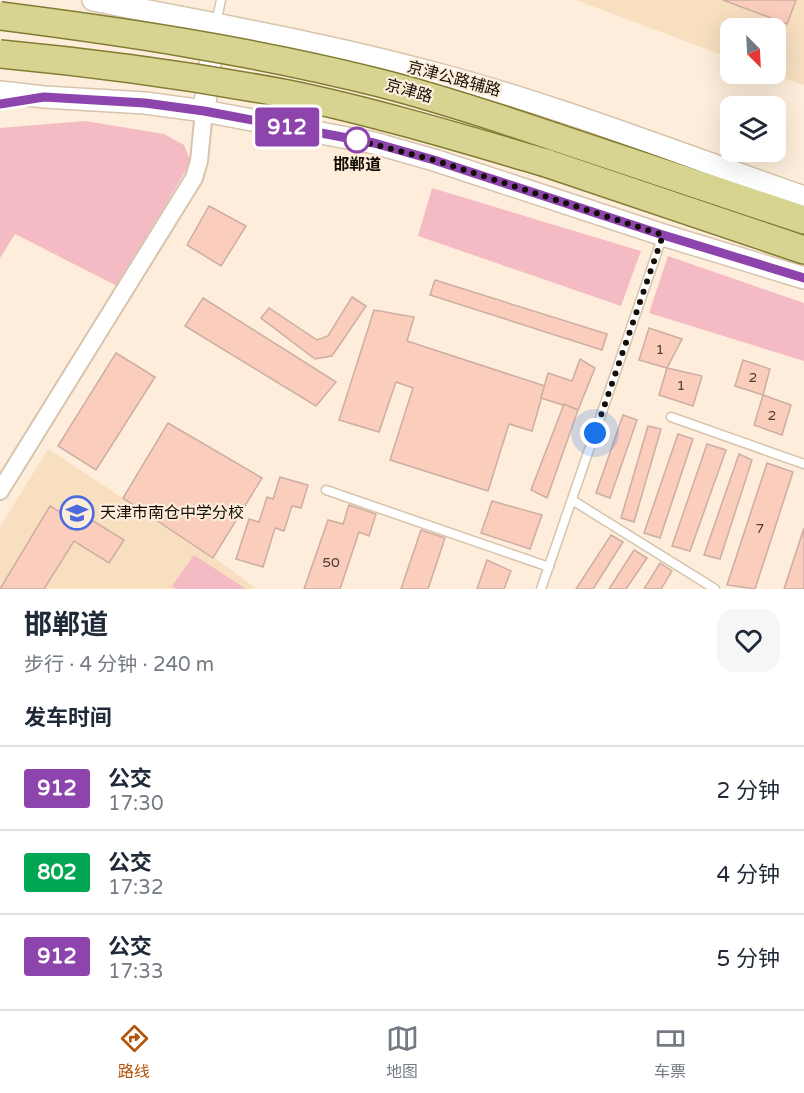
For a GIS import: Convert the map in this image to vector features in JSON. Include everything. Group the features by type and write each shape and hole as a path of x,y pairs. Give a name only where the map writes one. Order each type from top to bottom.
{"main road":[{"name":"京津路","path":"0,16 200,45 314,68 426,96 804,220"},
{"name":"京津路","path":"0,54 165,74 289,95 419,126 546,163 804,250"}],"street":[{"name":"京津公路辅路","path":"93,0 384,61 520,98 804,197"},
{"path":"0,491 194,178 199,160 215,24"},
{"path":"0,92 145,103 204,111 384,146 804,278"},
{"path":"0,104 44,97"}],"lane":[{"path":"215,24 221,0"},
{"path":"541,589 663,235"},
{"path":"671,417 804,464"},
{"path":"326,490 549,567"},
{"path":"572,500 715,589"}],"shaded area":[{"path":"576,0 804,0 804,85 786,79 786,18 720,18 720,54"},
{"path":"85,121 164,134 184,145 191,162 117,286 15,234 0,258 0,128"},
{"path":"432,188 641,251 621,306 418,236"},
{"path":"668,256 804,303 804,361 649,313"},
{"name":"天津市南仓中学分校","path":"48,449 219,561 257,589 0,589 0,527"},
{"path":"194,555 246,589 176,589 172,586"}],"building":[{"path":"723,0 796,0 787,24 786,18 771,18"},
{"path":"209,206 246,226 221,266 187,245"},
{"path":"435,280 607,334 602,350 430,295"},
{"path":"352,297 366,306 332,356 315,359 261,318 269,308 317,340 328,336"},
{"path":"203,298 336,382 316,406 185,326"},
{"path":"374,310 414,317 407,341 545,386 532,431 509,424 488,491 390,460 413,388 396,382 379,432 339,420"},
{"path":"649,328 682,339 667,368 639,360"},
{"path":"116,353 155,377 96,470 58,446"},
{"path":"580,359 595,368 578,410 541,398 548,373 572,381"},
{"path":"743,360 770,369 763,395 735,386"},
{"path":"667,368 702,376 693,406 659,395"},
{"path":"763,395 791,405 782,435 754,425"},
{"path":"564,404 578,410 547,498 531,490"},
{"path":"623,415 637,420 610,498 596,493"},
{"path":"168,423 262,478 213,558 123,498"},
{"path":"648,426 661,429 634,522 621,518"},
{"path":"678,434 693,439 660,538 644,533"},
{"path":"707,444 726,450 690,551 672,546"},
{"path":"739,454 752,460 720,559 704,555"},
{"path":"767,463 793,472 755,589 727,585"},
{"path":"280,477 308,485 301,508 292,506 284,531 275,528 263,567 236,559 249,519 259,522 267,497 273,499"},
{"path":"492,501 542,515 530,549 481,533"},
{"path":"349,505 376,514 369,536 359,532 340,589 304,589 328,520 343,524"},
{"path":"50,506 80,524 85,516 124,540 109,563 74,541 44,589 0,589"},
{"path":"804,528 804,589 784,589"},
{"path":"421,530 445,538 428,589 401,589"},
{"path":"611,535 623,542 593,589 576,589"},
{"path":"634,550 647,558 626,589 609,589"},
{"path":"487,560 511,571 504,589 477,589"},
{"path":"660,563 672,571 661,589 644,589"}],"bus line":[{"name":"912","path":"0,104 44,97 145,103 204,111 374,143 804,278"}],"place":[{"name":"邯郸道","path":"357,140"},
{"name":"天津市南仓中学分校","path":"77,513"}],"route":[{"path":"357,140 353,139 434,160 663,235 595,433"}]}
